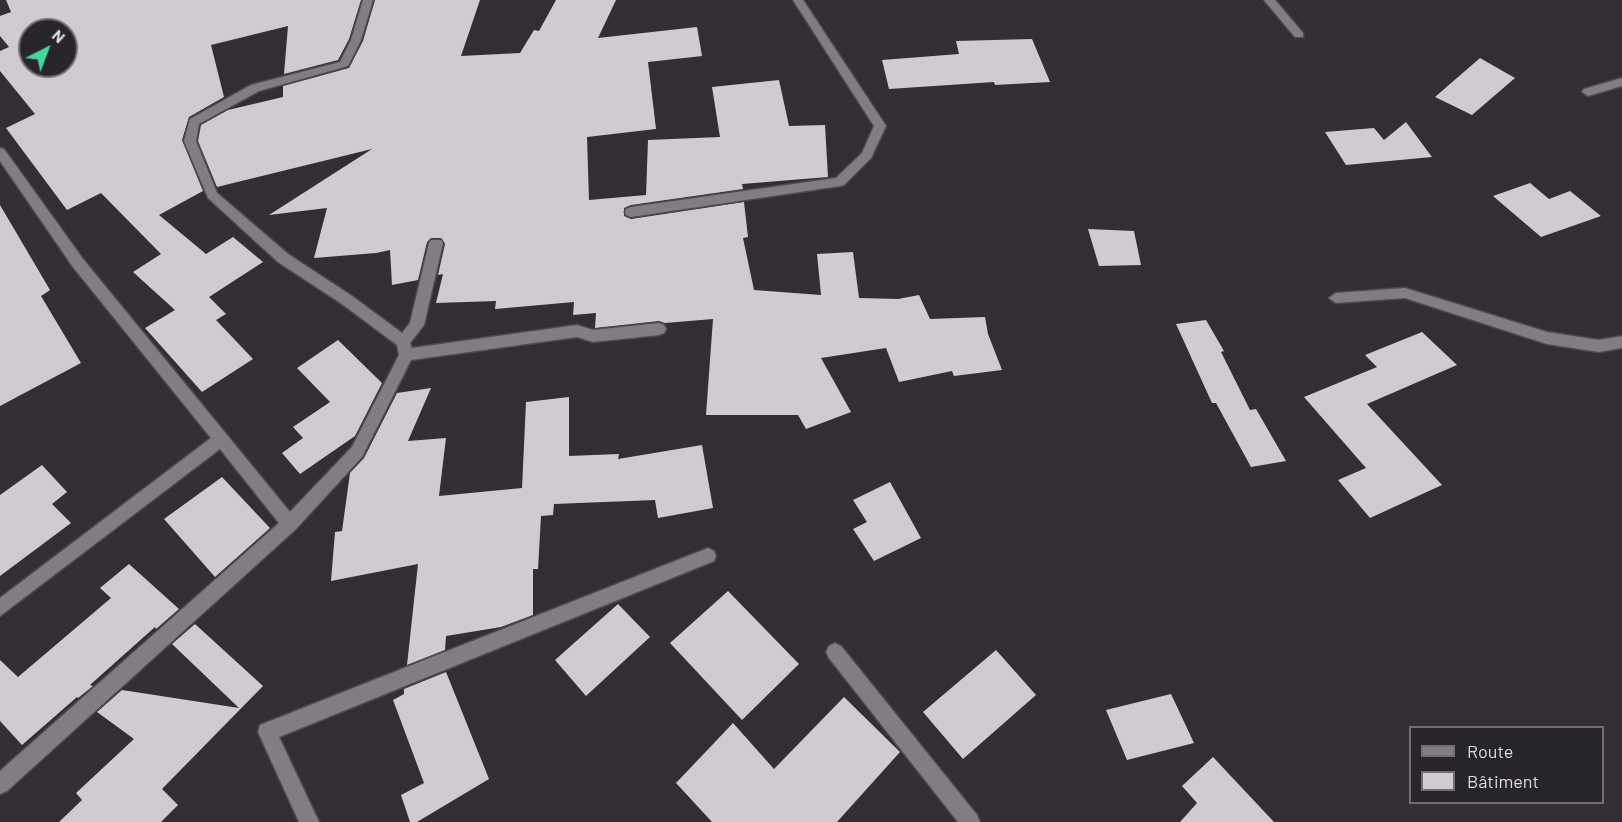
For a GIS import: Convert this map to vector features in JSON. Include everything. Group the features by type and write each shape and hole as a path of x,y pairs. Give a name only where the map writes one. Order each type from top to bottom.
{"street":[{"path":"368,0 356,40 344,64 255,88 194,123 190,141 212,195 283,258 347,300 404,348 577,331 593,336 659,329"},
{"path":"631,212 840,182 867,155 880,126 798,0"},
{"path":"1269,0 1299,35"},
{"path":"1588,92 1622,82"},
{"path":"0,152 78,263 290,524"},
{"path":"0,784 290,524 357,452 404,348 417,325 436,243"},
{"path":"1336,298 1405,293 1547,338 1599,346 1622,342"},
{"path":"0,608 222,439"},
{"path":"309,822 267,732 708,556"},
{"path":"835,652 970,822"}],"building":[{"path":"6,0 361,0 349,39 338,60 284,74 288,26 211,45 224,97 189,117 182,140 203,191 159,215 206,254 233,237 263,262 209,297 226,314 216,320 253,359 202,392 145,328 175,310 133,272 161,254 101,193 67,210 6,128 35,114 0,71 0,51 9,47 0,36 0,16 11,12"},
{"path":"375,0 480,0 461,56 520,53 534,30 539,31 556,0 616,0 598,38 697,27 702,56 648,62 656,129 587,137 589,200 646,195 648,140 720,137 712,87 779,80 789,126 825,125 828,177 742,184 743,189 631,205 624,208 624,216 631,219 744,202 748,237 743,238 754,290 821,295 817,254 853,252 859,298 898,299 919,295 930,319 985,317 988,334 1002,370 954,376 952,371 899,382 886,348 821,358 851,412 806,429 798,415 706,415 713,319 665,323 659,321 595,328 596,313 573,315 574,302 495,309 496,301 436,303 443,274 438,275 445,244 441,238 431,238 427,242 418,280 392,285 390,250 314,258 327,208 269,215 372,149 217,187 198,141 201,125 228,110 283,97 283,86 349,68 363,41"},
{"path":"1032,39 1050,82 995,85 994,82 889,89 882,60 959,54 956,41"},
{"path":"1480,58 1515,78 1472,115 1435,97"},
{"path":"1406,122 1432,157 1346,165 1325,132 1374,128 1384,140"},
{"path":"1530,183 1549,199 1570,191 1601,216 1541,237 1493,196"},
{"path":"0,205 50,290 41,296 81,363 0,406"},
{"path":"1088,229 1134,231 1141,265 1099,266"},
{"path":"1206,320 1224,351 1221,352 1250,410 1256,409 1286,461 1251,467 1216,403 1212,403 1176,324"},
{"path":"1422,332 1457,365 1367,404 1442,485 1370,518 1338,480 1366,468 1304,397 1377,367 1365,355"},
{"path":"338,340 382,383 355,436 300,474 282,453 303,438 293,427 330,402 297,368"},
{"path":"431,388 408,441 446,438 439,496 522,488 526,402 569,397 569,456 619,454 618,459 702,445 713,508 658,518 655,500 554,504 553,515 541,516 538,569 533,569 533,615 501,627 446,636 445,650 407,665 418,564 331,581 335,532 342,531 350,473 364,458 397,393"},
{"path":"42,465 67,492 52,504 71,523 0,576 0,495"},
{"path":"222,477 270,528 215,577 164,519"},
{"path":"890,482 921,538 874,561 853,529 867,522 853,500"},
{"path":"129,564 179,609 156,629 155,627 90,685 93,686 22,745 0,721 0,660 18,677 111,598 100,588"},
{"path":"728,591 799,664 742,720 670,643"},
{"path":"618,604 650,637 586,696 555,660"},
{"path":"195,624 263,686 162,789 178,805 161,822 59,822 82,800 76,793 134,739 97,712 122,690 239,708 172,644"},
{"path":"996,650 1036,695 963,759 923,712"},
{"path":"446,672 489,779 417,822 410,822 401,795 424,783 393,700 404,694 404,689"},
{"path":"1171,694 1194,743 1127,760 1106,710"},
{"path":"844,697 900,752 837,822 712,822 676,783 733,723 774,769"},
{"path":"1213,757 1274,822 1180,822 1197,803 1182,786"}]}
